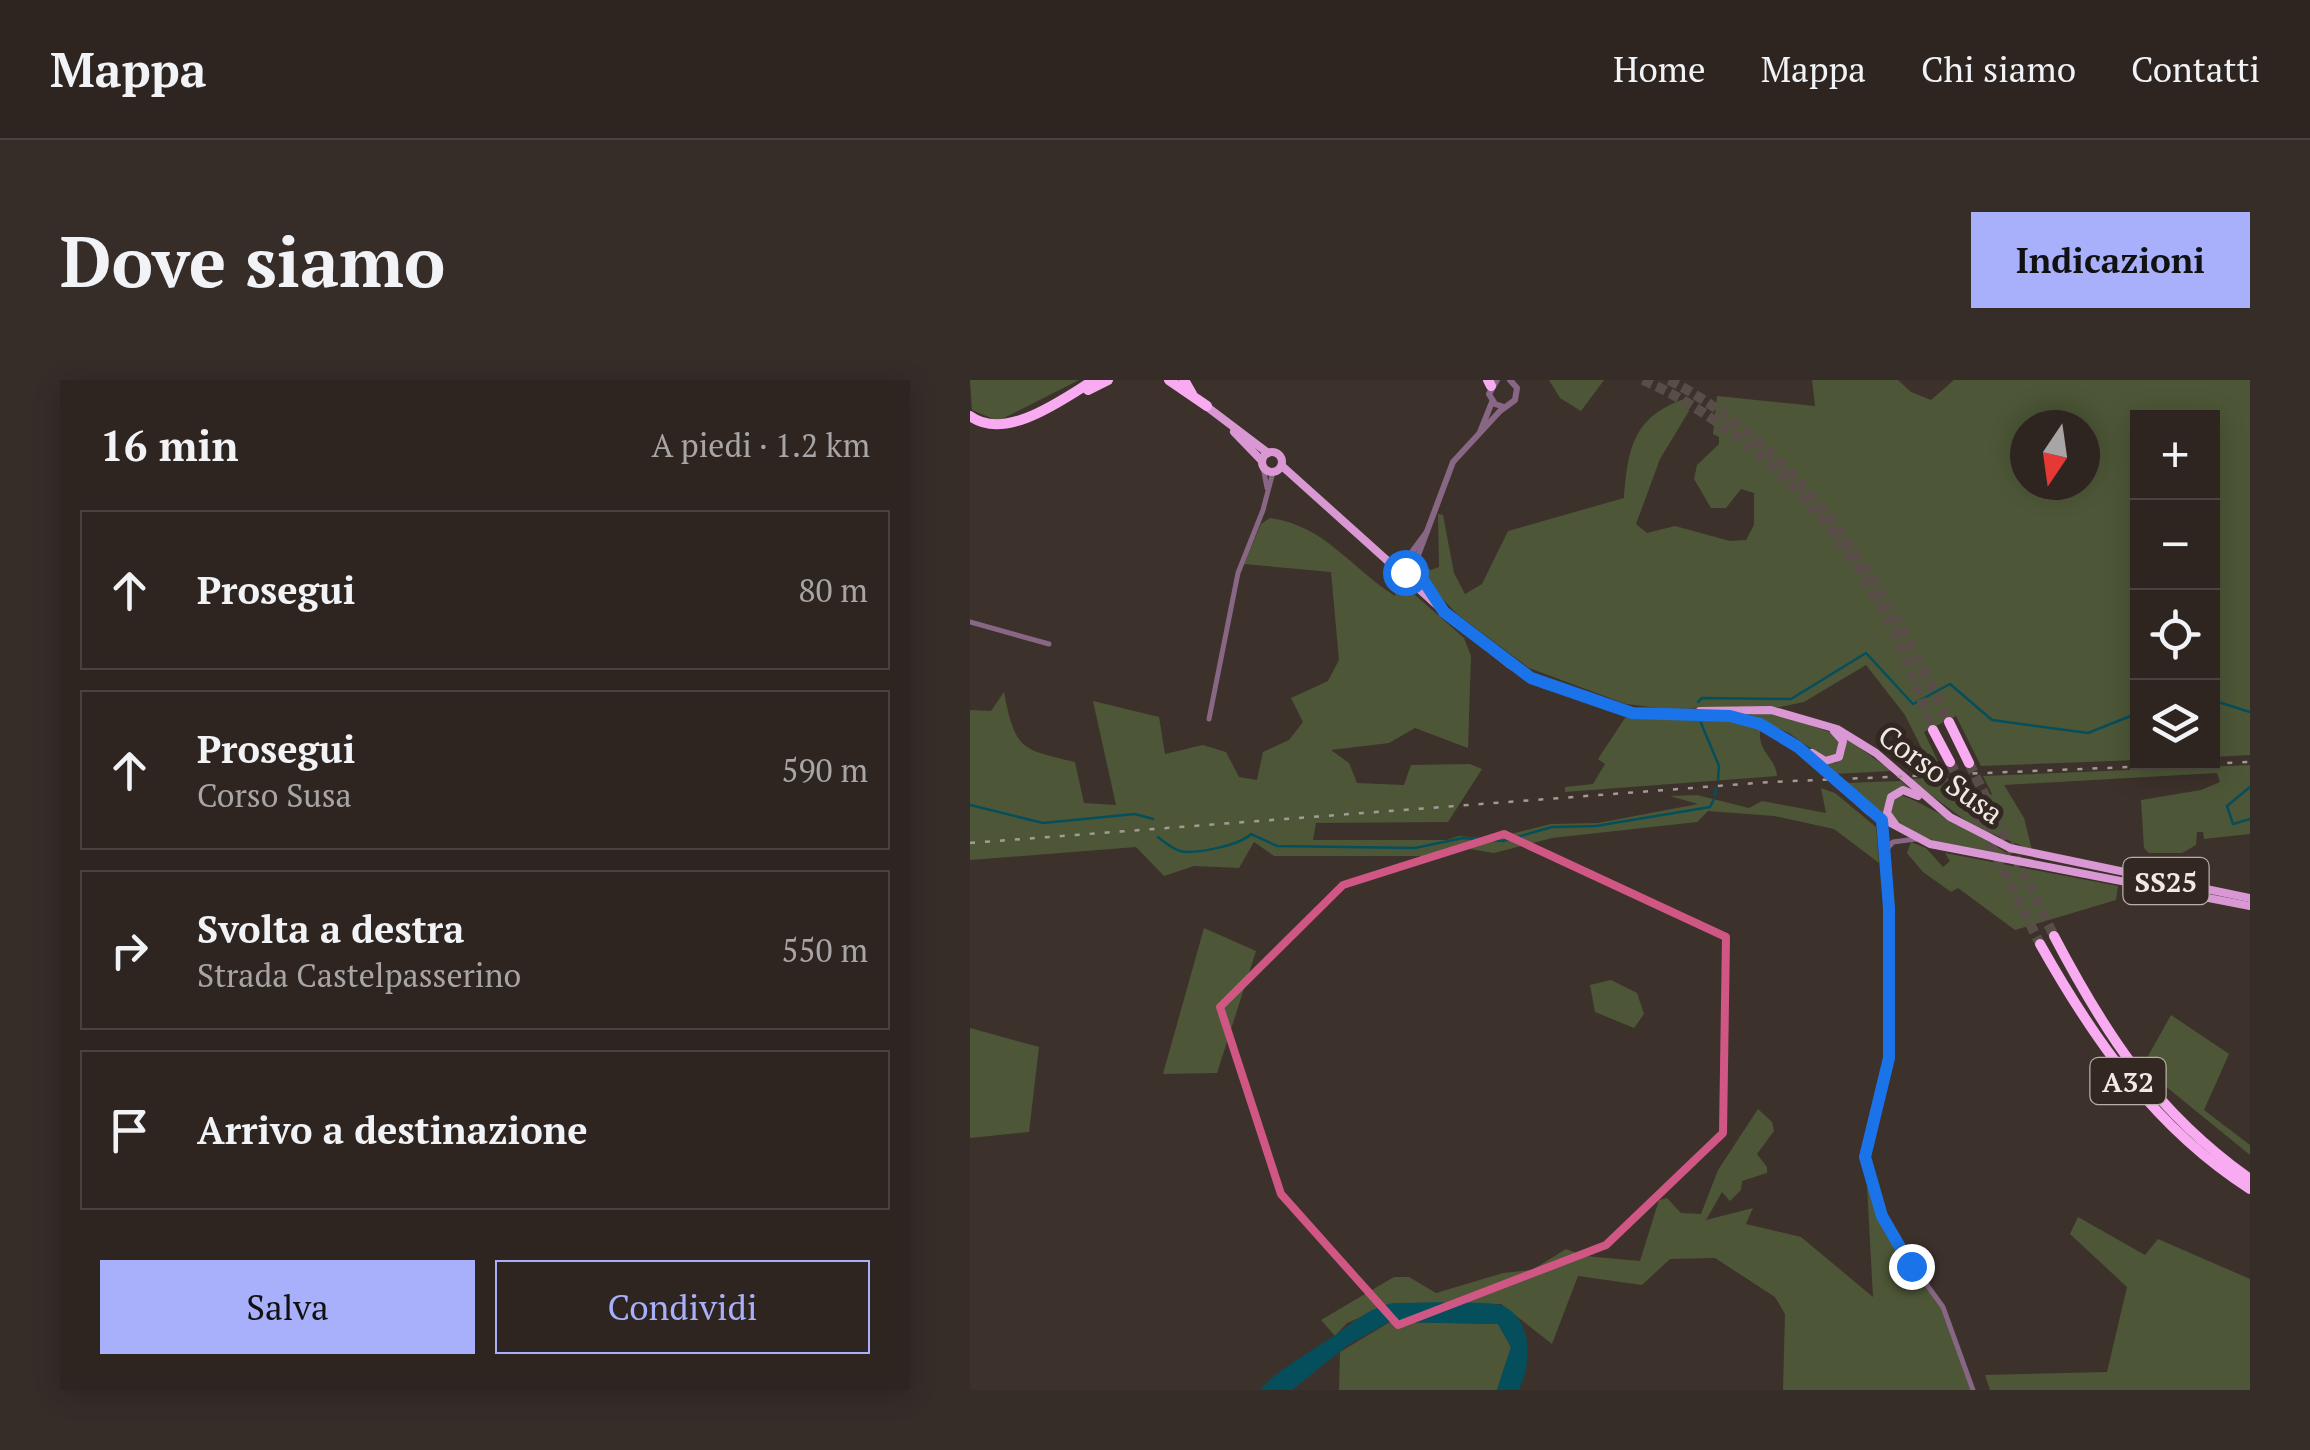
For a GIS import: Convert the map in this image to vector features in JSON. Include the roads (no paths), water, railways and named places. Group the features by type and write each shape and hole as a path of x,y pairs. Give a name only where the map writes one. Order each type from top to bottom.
{"highway":[{"path":"1173,380 1207,406"},
{"path":"1184,380 1192,394"},
{"path":"970,416 980,423 1000,426 1096,382"},
{"path":"1045,406 1096,382"},
{"path":"1949,722 1969,762"},
{"path":"1934,730 1950,762"},
{"name":"A32","path":"2054,936 2128,1064 2198,1139 2250,1179"},
{"name":"A32","path":"2040,944 2128,1080 2177,1133 2250,1189"}],"main road":[{"name":"SS25","path":"1173,380 1277,470"},
{"name":"SS25","path":"1264,460 1279,454 1277,470"},
{"name":"Corso Susa","path":"1277,470 1444,612 1531,678 1622,710 1666,716 1730,716 1778,733 1882,820 1919,840 2250,906"},
{"name":"Corso Susa","path":"1666,716 1742,708 1799,715 1864,745 1950,817 2010,848 2250,898"},
{"path":"1778,733 1794,739 1821,760 1839,757 1843,745 1839,734 1799,715"},
{"path":"1919,840 1888,817 1887,805 1894,794 1908,791 1950,817"}],"street":[{"path":"1510,380 1517,388"},
{"path":"1398,572 1414,566 1449,468 1516,400 1522,380"},
{"path":"1480,433 1492,401 1492,382"},
{"path":"1492,401 1505,407"},
{"path":"1264,460 1267,490"},
{"path":"1209,719 1238,573 1277,470"},
{"path":"1398,572 1427,532"},
{"path":"1414,566 1444,612"},
{"path":"970,622 1049,644"},
{"path":"1882,820 1888,1072 1867,1138 1866,1167 1889,1233 1943,1307 1973,1390"},
{"path":"1885,851 1898,840 1919,840"}],"water":[{"path":"1393,1303 1503,1306 1513,1313 1525,1332 1526,1369 1519,1390 1497,1390 1511,1347 1498,1324 1389,1322 1348,1345 1292,1390 1259,1390 1360,1317"}],"waterway":[{"path":"1698,702 1702,698 1791,699 1866,653 1913,704 1950,684 1992,720 2088,733 2130,716"},
{"path":"2220,703 2250,712"},
{"path":"1701,723 1719,766 1718,780"},
{"path":"2250,787 2227,806 2233,824 2250,819"},
{"path":"1715,795 1716,788"},
{"path":"1158,837 1187,852 1230,845 1251,834 1277,846 1415,848 1463,838 1503,841 1552,827 1596,826 1710,807 1714,799"},
{"path":"970,805 1043,823 1135,814 1153,819"}],"tunnel":[{"path":"1643,380 1718,423 1753,450 1817,513 1844,548 1889,623 1933,730"},
{"path":"1669,380 1718,410 1762,445 1837,527 1898,622 1949,722"},
{"path":"1950,762 2040,944"},
{"path":"1969,763 2054,936"}],"railway":[{"path":"970,843 1770,782 2250,762"}]}
